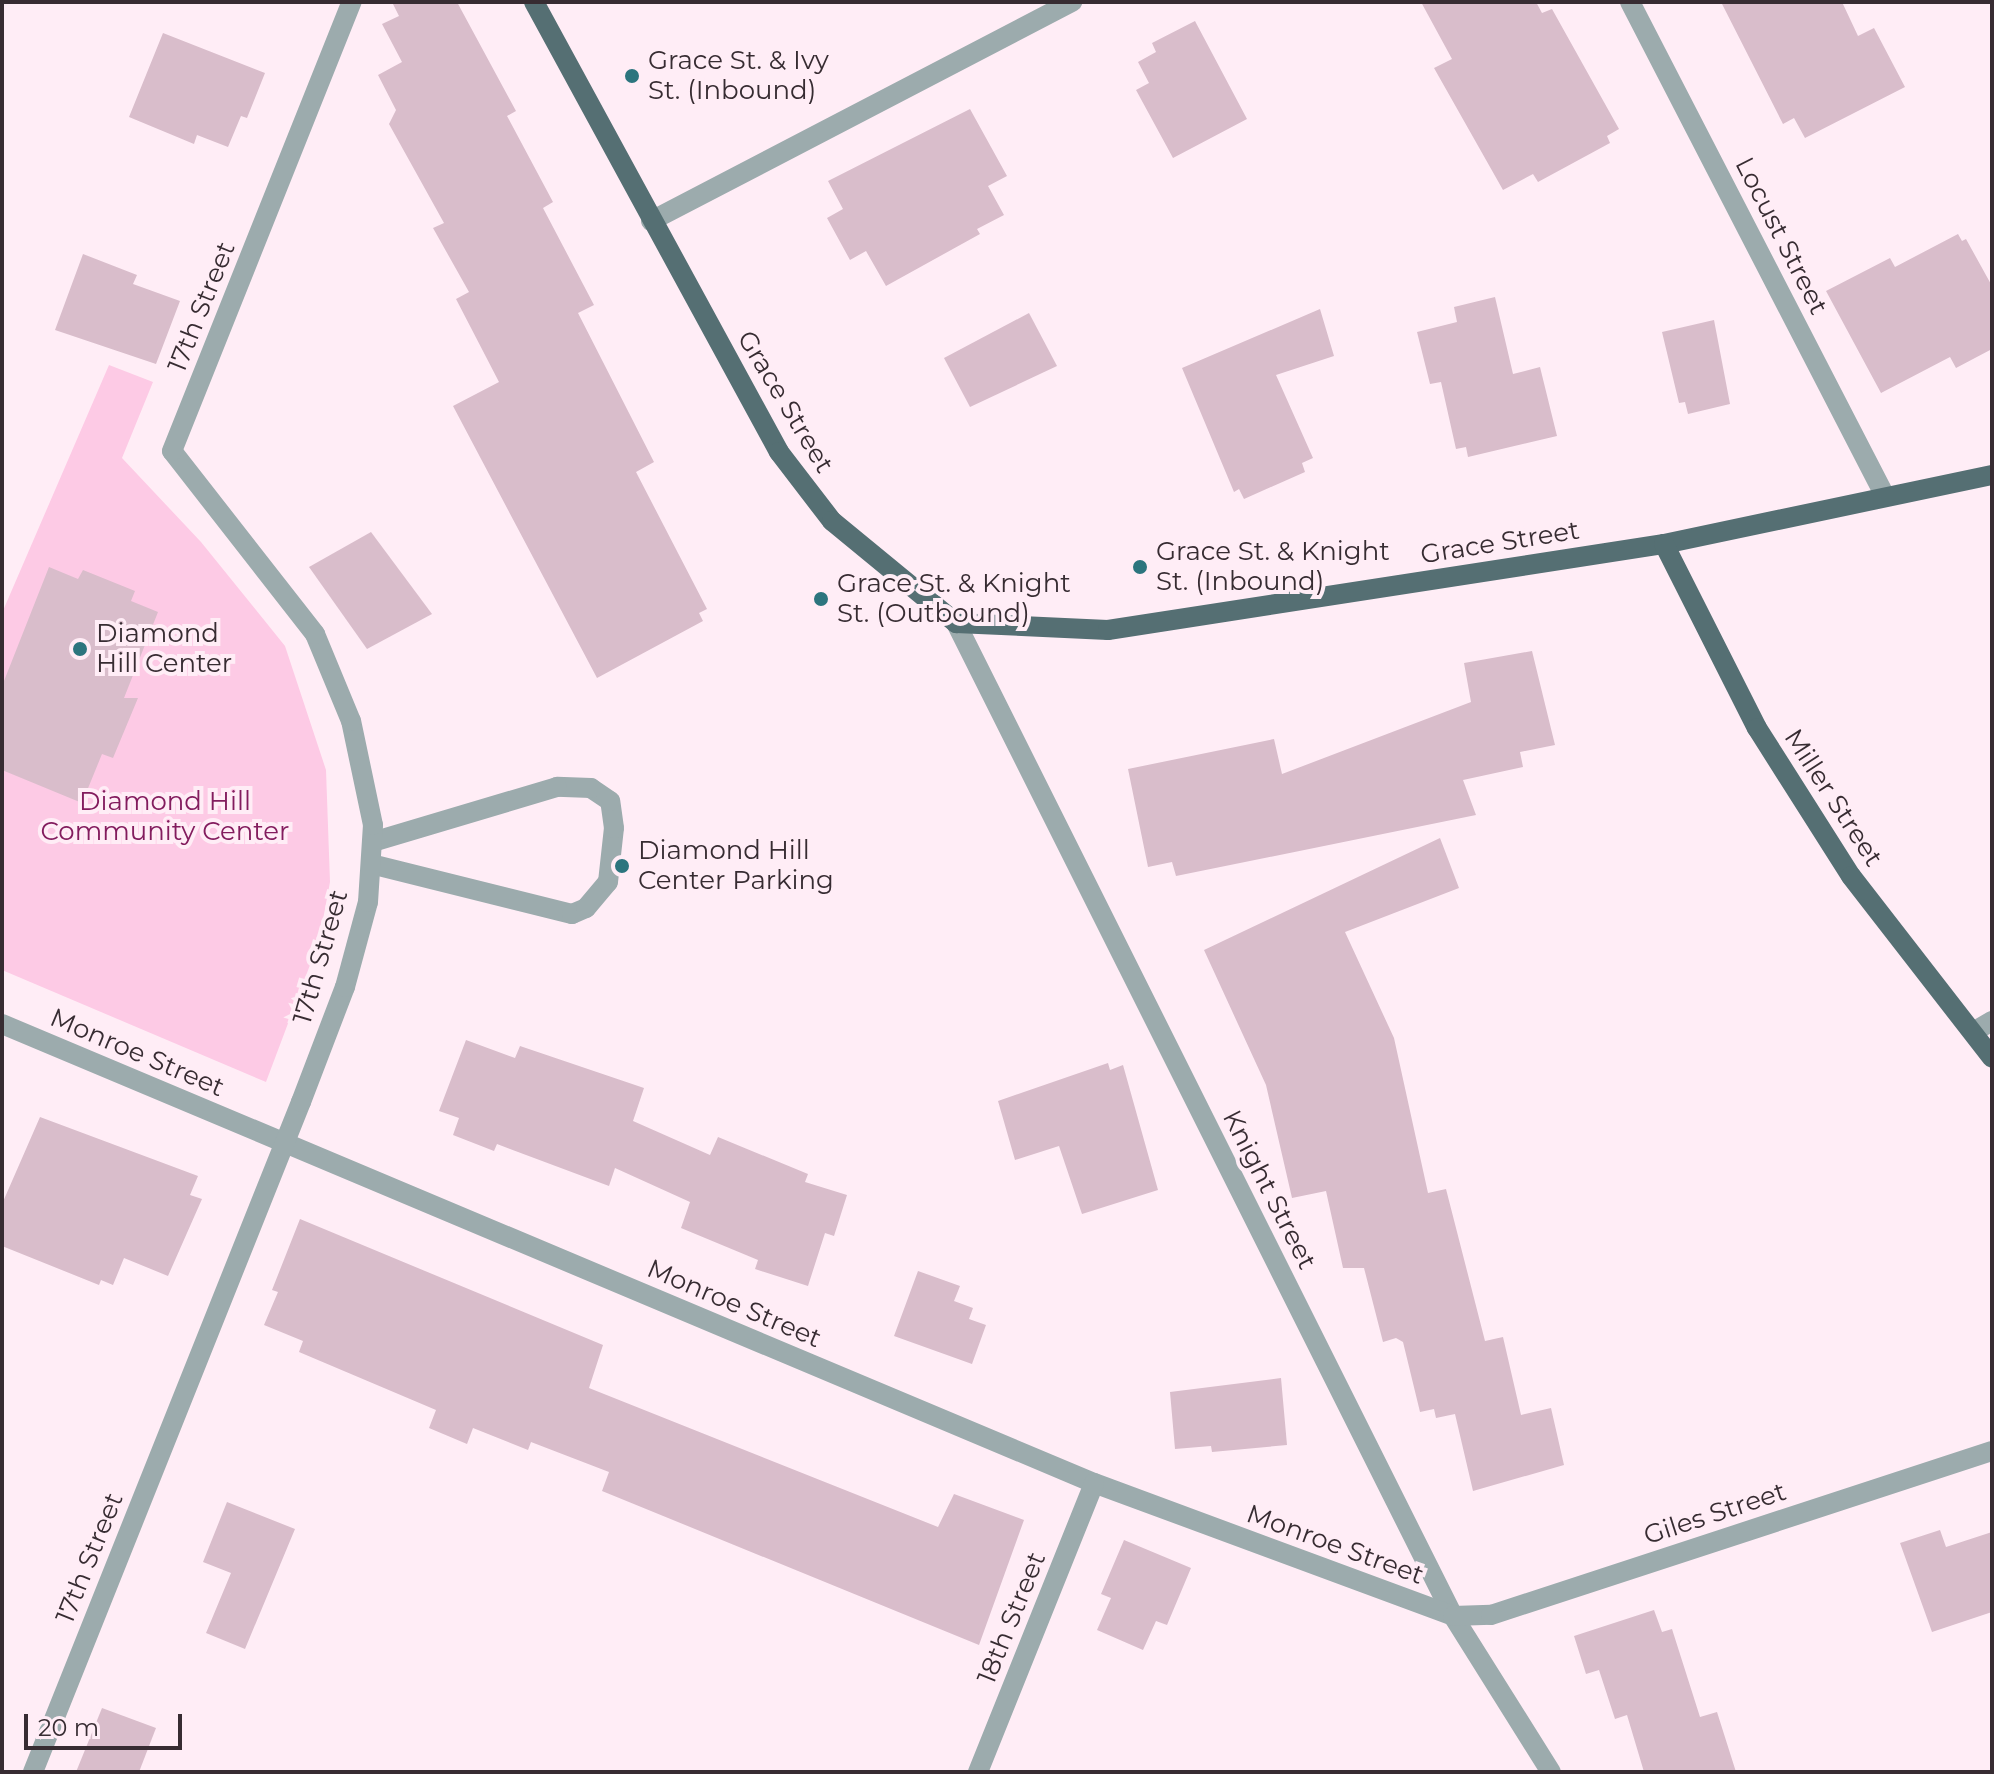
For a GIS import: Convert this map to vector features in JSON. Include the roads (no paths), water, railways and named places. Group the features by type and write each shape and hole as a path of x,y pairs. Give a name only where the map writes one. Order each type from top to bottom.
{"main road":[{"name":"Grace Street","path":"534,2 779,452 832,521 956,623 1108,630 1664,544 1992,475"},
{"name":"Miller Street","path":"1664,544 1757,728 1851,876 1992,1058"}],"street":[{"name":"17th Street","path":"33,1772 285,1143 345,987 368,902 372,842 351,721 315,634 172,451 352,2"},
{"path":"651,221 1072,2"},
{"name":"Locust Street","path":"1630,2 1885,496"},
{"name":"Knight Street","path":"956,623 1453,1616 1551,1772"},
{"path":"371,864 572,914 586,908 608,882 614,828 610,801 591,788 557,787 372,842"},
{"path":"1973,1032 1992,1021"},
{"name":"Monroe Street","path":"2,1024 1094,1483 1453,1616"},
{"name":"Giles Street","path":"1453,1616 1491,1615 1992,1451"},
{"name":"18th Street","path":"978,1772 1094,1483"}],"place":[{"name":"Grace St. & Ivy St. (Inbound)","path":"632,76"},
{"name":"Grace St. & Knight St. (Inbound)","path":"1140,567"},
{"name":"Grace St. & Knight St. (Outbound)","path":"821,599"},
{"name":"Diamond Hill Center","path":"80,649"},
{"name":"Diamond Hill Center Parking","path":"622,866"}],"park label":[{"name":"Diamond Hill Community Center","path":"165,817"}]}
